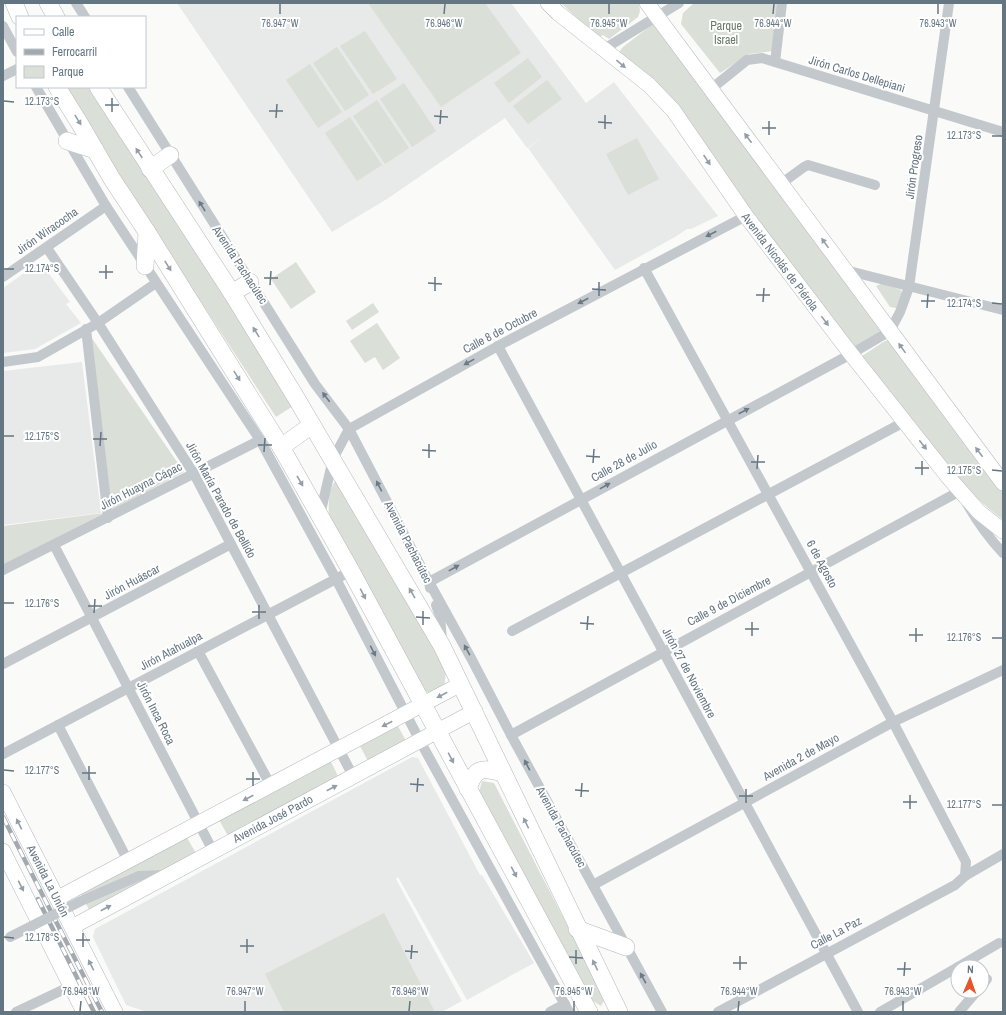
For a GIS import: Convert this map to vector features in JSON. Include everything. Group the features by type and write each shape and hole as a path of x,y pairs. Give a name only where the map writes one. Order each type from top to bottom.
{"main road":[{"path":"14,3 20,16"},
{"path":"58,88 112,180 148,232 281,447 351,571 422,706 589,1012"},
{"name":"Avenida Pachacútec","path":"99,88 232,293 334,459 442,646 475,711 502,773 577,929 619,1012"},
{"path":"67,141 95,150"},
{"path":"150,169 170,155"},
{"path":"145,266 148,232"},
{"path":"232,293 250,282"},
{"path":"281,447 312,425"},
{"path":"468,789 473,775 477,772 489,770 502,773"},
{"path":"577,929 626,947"}],"street":[{"path":"76,3 84,16"},
{"name":"Avenida Nicolás de Piérola","path":"548,3 558,13 649,85 672,110 746,216 850,354 960,491 979,512 1003,531"},
{"path":"647,3 782,183 1003,483"},
{"path":"604,49 679,3"},
{"path":"774,62 782,3"},
{"name":"Jirón Progreso","path":"890,331 900,312 909,287 950,3"},
{"path":"3,26 16,50"},
{"name":"Jirón Carlos Dellepiani","path":"711,89 747,60 762,58 1003,132"},
{"path":"3,76 16,70"},
{"path":"37,88 106,206 260,440 336,579 420,741 567,1008 550,1012"},
{"name":"Avenida Pachacútec","path":"129,88 315,384 350,428 428,582 471,658 510,735 662,1012"},
{"path":"782,183 804,166 808,166 875,185"},
{"name":"Jirón Wiracocha","path":"3,277 106,206"},
{"name":"Calle 8 de Octubre","path":"350,428 498,346 644,268 746,216"},
{"name":"Jirón María Parado de Bellido","path":"46,248 98,323 194,474 354,776"},
{"name":"6 de Agosto","path":"644,268 893,722 966,862 965,876"},
{"path":"845,270 1003,310"},
{"path":"3,362 38,357 98,323 156,284"},
{"path":"86,329 108,518"},
{"name":"Calle 28 de Julio","path":"428,582 890,331"},
{"name":"Jirón 27 de Noviembre","path":"498,346 858,1012"},
{"path":"512,631 904,422"},
{"path":"320,515 334,459 350,428"},
{"name":"Jirón Huayna Cápac","path":"3,570 260,440"},
{"path":"960,491 975,518 990,539 1003,553"},
{"name":"Calle 9 de Diciembre","path":"510,735 960,491"},
{"name":"Jirón Huáscar","path":"3,664 231,544"},
{"name":"Jirón Huayna Cápac","path":"3,578 43,557 54,545"},
{"name":"Jirón Inca Roca","path":"54,545 213,851"},
{"name":"Jirón Atahualpa","path":"3,754 351,571"},
{"path":"428,582 440,616 442,646"},
{"path":"198,651 271,786"},
{"name":"Avenida 2 de Mayo","path":"593,886 744,802 893,722 1003,670"},
{"path":"58,898 462,684"},
{"name":"Avenida José Pardo","path":"72,927 475,711"},
{"path":"58,725 128,861"},
{"name":"Avenida La Unión","path":"3,792 115,1012"},
{"path":"4,853 84,1012"},
{"name":"Calle La Paz","path":"718,1012 955,885 965,876 1003,854"},
{"path":"5,937 81,901 139,876 168,875"},
{"path":"5,937 37,919"},
{"path":"972,959 999,944"},
{"path":"880,1012 950,972"},
{"path":"16,1012 71,986"},
{"path":"959,1012 970,999"}],"shaded area":[{"path":"177,3 511,3 586,103 614,82 718,216 691,229 687,229 615,270 528,148 545,135 527,148 505,118 387,199 332,232"},
{"path":"40,262 70,302 66,304 81,323 35,349 3,353 3,288"},
{"path":"82,362 101,513 3,525 3,371"},
{"path":"412,757 418,758 480,875 482,875 534,963 467,1000 398,877 396,879 462,1001 442,1012 147,1012 126,1005 93,937 95,929"}],"green space":[{"path":"368,3 485,3 521,53 441,107"},
{"path":"561,3 639,3 640,11 638,17 609,39 603,35 598,38"},
{"name":"Parque Israel","path":"694,3 778,3 773,51 749,54 720,73 681,24 683,13"},
{"path":"653,24 657,24 882,330 855,346 851,345 619,52 623,47"},
{"path":"365,31 397,79 373,94 340,46"},
{"path":"337,47 369,95 345,111 313,63"},
{"path":"528,58 542,77 509,103 494,83"},
{"path":"310,64 342,112 318,128 286,80"},
{"path":"547,80 562,99 528,124 513,106"},
{"path":"404,83 436,131 412,147 380,99"},
{"path":"62,88 94,88 293,406 276,417"},
{"path":"377,100 409,148 385,164 353,116"},
{"path":"350,117 382,165 357,181 325,133"},
{"path":"637,138 659,179 628,195 606,154"},
{"path":"296,262 316,292 291,309 271,279"},
{"path":"883,283 901,290 903,295 896,308 890,307 876,286"},
{"path":"373,303 379,312 352,330 346,321"},
{"path":"377,323 400,358 383,370 375,357 365,363 350,341"},
{"path":"89,334 184,472 112,510"},
{"path":"885,341 889,341 1003,490 1003,520 982,503 944,464 862,356"},
{"path":"336,480 446,670 444,690 432,695 419,686 329,514 330,492"},
{"path":"104,513 3,565 3,526"},
{"path":"398,726 407,743 369,763 360,746"},
{"path":"330,760 339,778 228,836 218,818"},
{"path":"482,781 494,783 605,999 601,1006 593,1001 479,792"},
{"path":"186,836 197,855 91,913 80,893"},
{"path":"384,913 434,1010 431,1012 284,1012 265,974"}],"railway":[{"path":"3,817 102,1012"},
{"path":"38,899 94,1012"}]}
